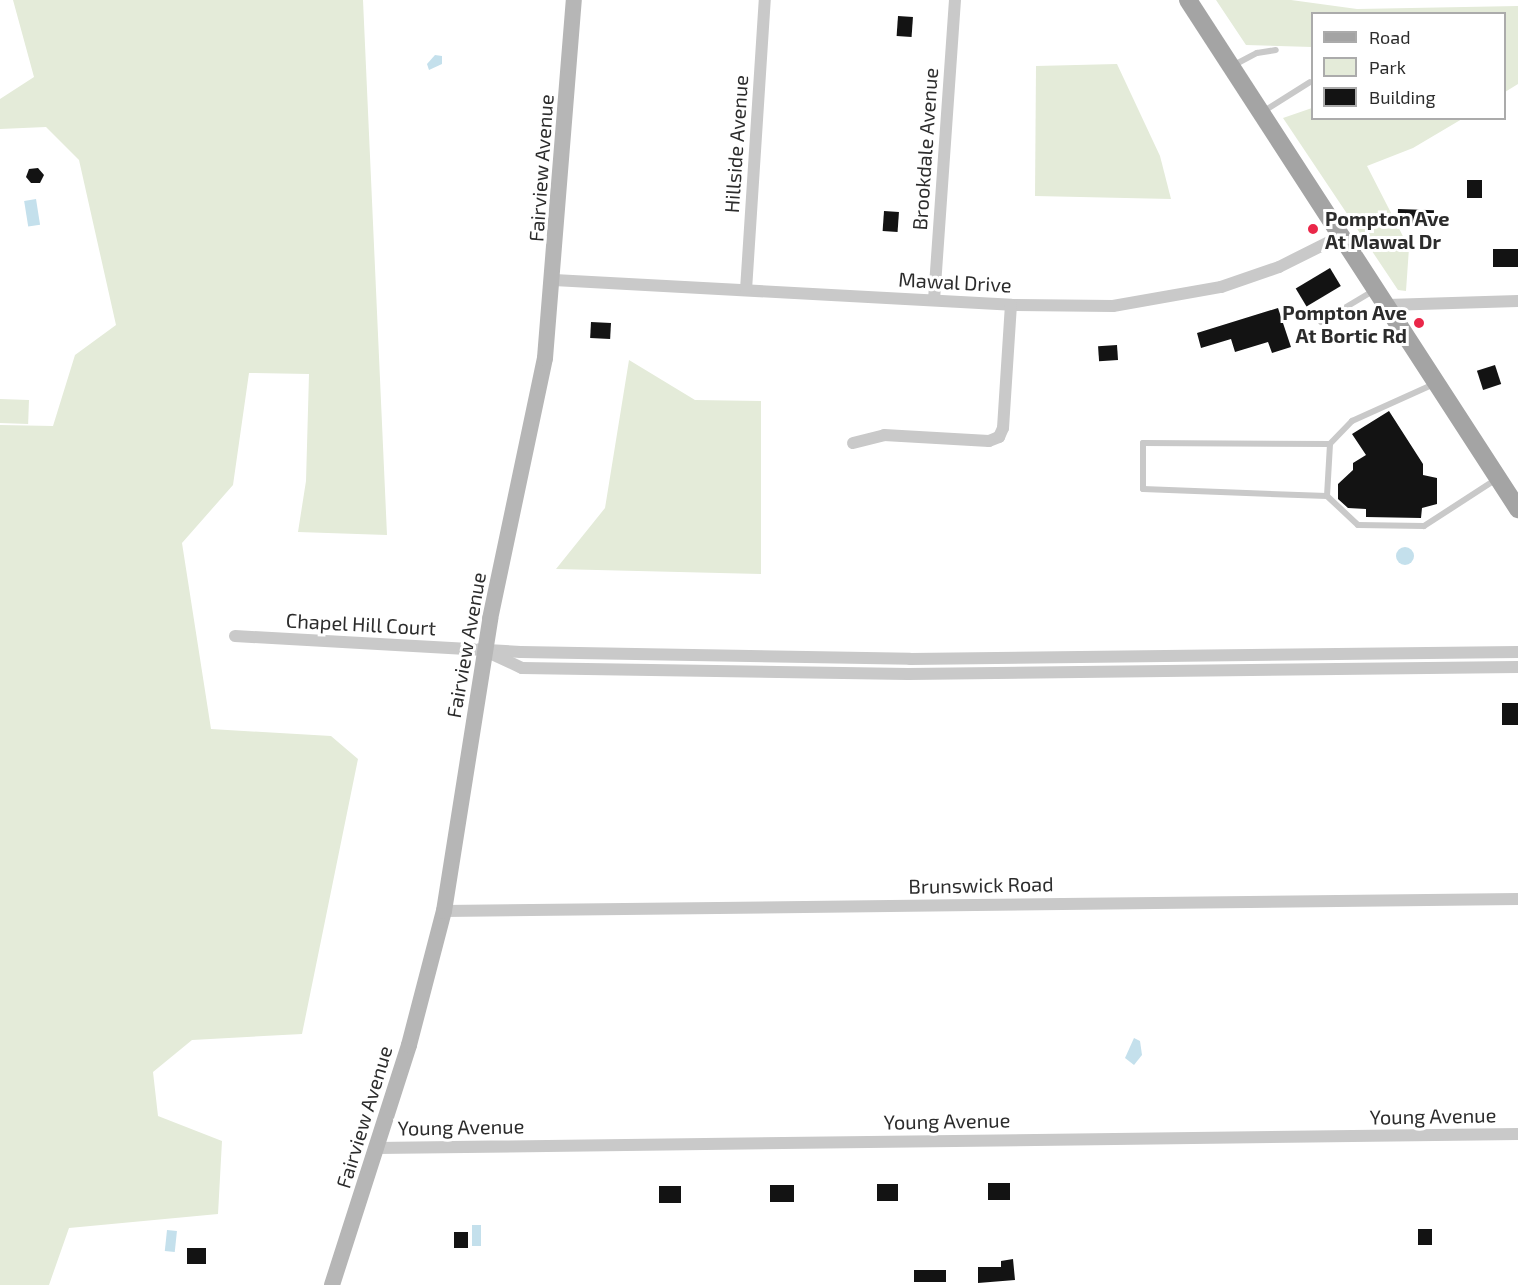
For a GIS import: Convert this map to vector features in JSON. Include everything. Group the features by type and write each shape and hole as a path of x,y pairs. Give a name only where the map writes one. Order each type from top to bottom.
{"main road":[{"name":"Fairview Avenue","path":"332,1285 423,996 444,911 486,651 537,405 554,280 574,0"},
{"path":"1188,0 1518,509"}],"street":[{"name":"Hillside Avenue","path":"746,290 765,0"},
{"name":"Brookdale Avenue","path":"934,300 955,0"},
{"name":"Mawal Drive","path":"554,280 1011,304 1113,306 1191,295 1279,267 1341,236"},
{"path":"1387,305 1518,301"},
{"path":"853,443 884,435 990,441 999,437 1003,428 1011,304"},
{"name":"Chapel Hill Court","path":"235,636 486,651 867,659 1518,652"},
{"path":"486,651 522,668 866,673 1518,667"},
{"path":"1422,653 1422,668"},
{"path":"683,655 683,669"},
{"path":"1233,656 1233,670"},
{"path":"1054,658 1054,672"},
{"path":"866,673 867,659"},
{"name":"Brunswick Road","path":"444,911 1518,899"},
{"name":"Young Avenue","path":"377,1148 1518,1134"}],"lane":[{"path":"1231,67 1257,52 1276,50"},
{"path":"1261,113 1310,82"},
{"path":"1321,322 1376,289"},
{"path":"1327,495 1330,444 1352,421 1436,383"},
{"path":"1330,444 1143,443 1143,489 1327,495 1358,525 1424,526 1498,478"}],"green space":[{"path":"13,0 363,0 387,535 298,532 306,481 309,374 249,373 233,485 182,543 211,729 331,736 358,759 302,1034 192,1040 153,1072 158,1116 222,1141 218,1214 69,1228 49,1285 0,1285 0,425 53,426 75,355 116,325 79,160 46,127 0,129 0,99 34,77"},
{"path":"1216,0 1291,0 1357,9 1518,6 1518,84 1506,91 1506,12 1311,12 1311,47 1246,45"},
{"path":"1117,64 1160,156 1171,199 1035,196 1036,66"},
{"path":"1311,108 1311,120 1460,120 1413,148 1367,166 1409,248 1406,291 1398,290 1283,118"},
{"path":"629,360 695,400 761,401 761,574 556,569 605,508"},
{"path":"0,399 29,400 28,424 0,423"}],"water":[{"path":"435,55 442,56 442,64 429,70 427,64"},
{"path":"36,199 40,225 28,227 24,201"},
{"path":"1405,547 1411,550 1414,556 1411,562 1405,565 1399,562 1396,556 1399,550"},
{"path":"1134,1038 1140,1041 1142,1055 1134,1065 1125,1058"},
{"path":"472,1225 481,1225 481,1246 472,1246"},
{"path":"167,1230 177,1231 175,1252 165,1251"}],"building":[{"path":"898,16 913,17 912,37 897,36"},
{"path":"38,168 44,175 40,183 31,183 26,177 29,169"},
{"path":"1467,180 1482,180 1482,198 1467,198"},
{"path":"1398,209 1434,210 1433,224 1398,223"},
{"path":"884,211 899,212 898,232 883,231"},
{"path":"1493,249 1518,249 1518,267 1493,267"},
{"path":"1330,268 1341,286 1307,307 1296,289"},
{"path":"1278,308 1291,347 1272,353 1268,342 1235,352 1231,339 1201,348 1197,333"},
{"path":"591,322 611,323 610,339 590,338"},
{"path":"1117,345 1118,360 1099,361 1098,346"},
{"path":"1495,365 1501,384 1483,390 1477,371"},
{"path":"1389,411 1423,464 1423,475 1437,478 1437,504 1422,508 1421,518 1366,517 1366,509 1348,508 1338,499 1338,484 1353,470 1353,463 1366,455 1352,434"},
{"path":"1502,703 1518,703 1518,725 1502,725"},
{"path":"988,1183 1010,1183 1010,1200 988,1200"},
{"path":"877,1184 898,1184 898,1201 877,1201"},
{"path":"770,1185 794,1185 794,1202 770,1202"},
{"path":"659,1186 681,1186 681,1203 659,1203"},
{"path":"1418,1229 1432,1229 1432,1245 1418,1245"},
{"path":"454,1232 468,1232 468,1248 454,1248"},
{"path":"187,1248 206,1248 206,1264 187,1264"},
{"path":"1013,1259 1015,1280 978,1283 978,1267 1001,1267 1001,1261"},
{"path":"914,1270 946,1270 946,1282 914,1282"}],"place":[{"name":"Pompton Ave At Mawal Dr","path":"1313,229"},
{"name":"Pompton Ave At Bortic Rd","path":"1419,323"}]}
